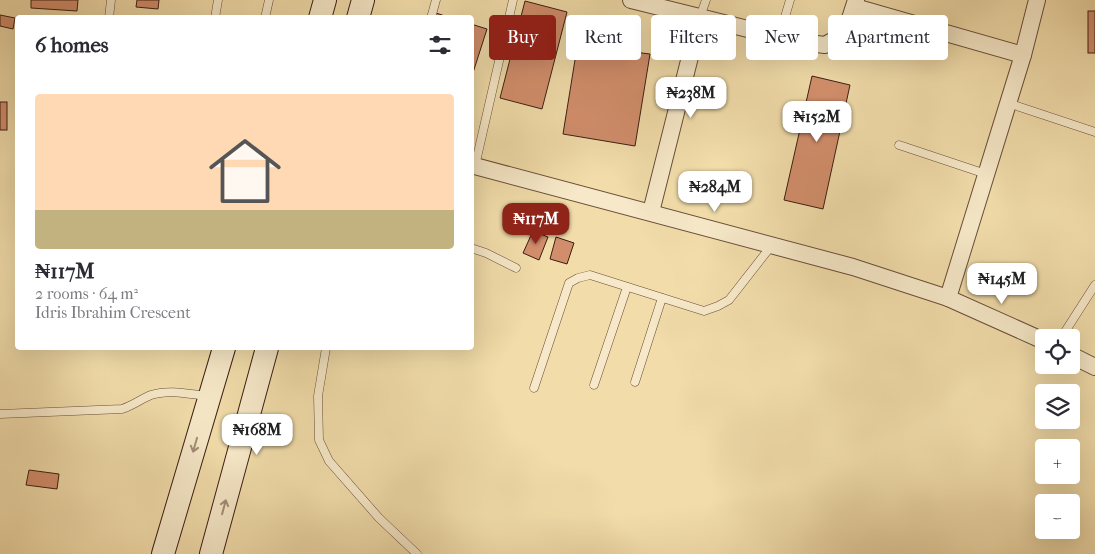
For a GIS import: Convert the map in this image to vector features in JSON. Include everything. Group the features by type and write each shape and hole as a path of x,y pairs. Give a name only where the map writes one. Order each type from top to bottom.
{"main road":[{"path":"321,15 325,0"},
{"path":"359,15 363,0"},
{"path":"163,554 223,350"},
{"path":"211,554 266,350"}],"street":[{"path":"631,0 692,15"},
{"path":"948,298 1023,56 1037,0"},
{"path":"818,44 825,45 845,34 855,4 1023,56"},
{"path":"652,212 689,60"},
{"path":"474,166 652,212 852,267 948,298 1035,337"},
{"path":"1080,360 1095,367"}],"lane":[{"path":"109,15 111,0"},
{"path":"215,15 218,0"},
{"path":"266,15 269,0"},
{"path":"431,15 436,0"},
{"path":"474,162 513,0"},
{"path":"701,15 706,0"},
{"path":"786,15 790,0"},
{"path":"1008,103 1095,132"},
{"path":"899,145 986,174"},
{"path":"534,388 569,283 590,275 704,311 729,300 772,245"},
{"path":"474,249 516,268"},
{"path":"1067,329 1095,285"},
{"path":"594,385 627,287"},
{"path":"635,382 662,298"},
{"path":"326,350 318,396 319,440 329,460 379,518 417,554"},
{"path":"0,414 122,409 135,405 144,398 164,392 209,396"}],"building":[{"path":"31,0 78,0 77,11 31,8"},
{"path":"137,0 159,0 158,9 136,7"},
{"path":"525,1 567,12 556,55 556,15 521,15"},
{"path":"1088,11 1095,11 1095,53 1088,53"},
{"path":"0,15 15,18 13,29 0,26"},
{"path":"474,25 487,29 474,70"},
{"path":"641,53 650,54 635,146 563,134 575,60 641,60"},
{"path":"510,60 555,60 542,109 500,98"},
{"path":"812,76 850,85 823,209 784,200"},
{"path":"0,102 7,102 7,130 0,130"},
{"path":"533,231 548,237 539,260 523,253"},
{"path":"556,237 574,243 567,264 550,259"},
{"path":"29,470 59,474 57,489 26,485"}]}
